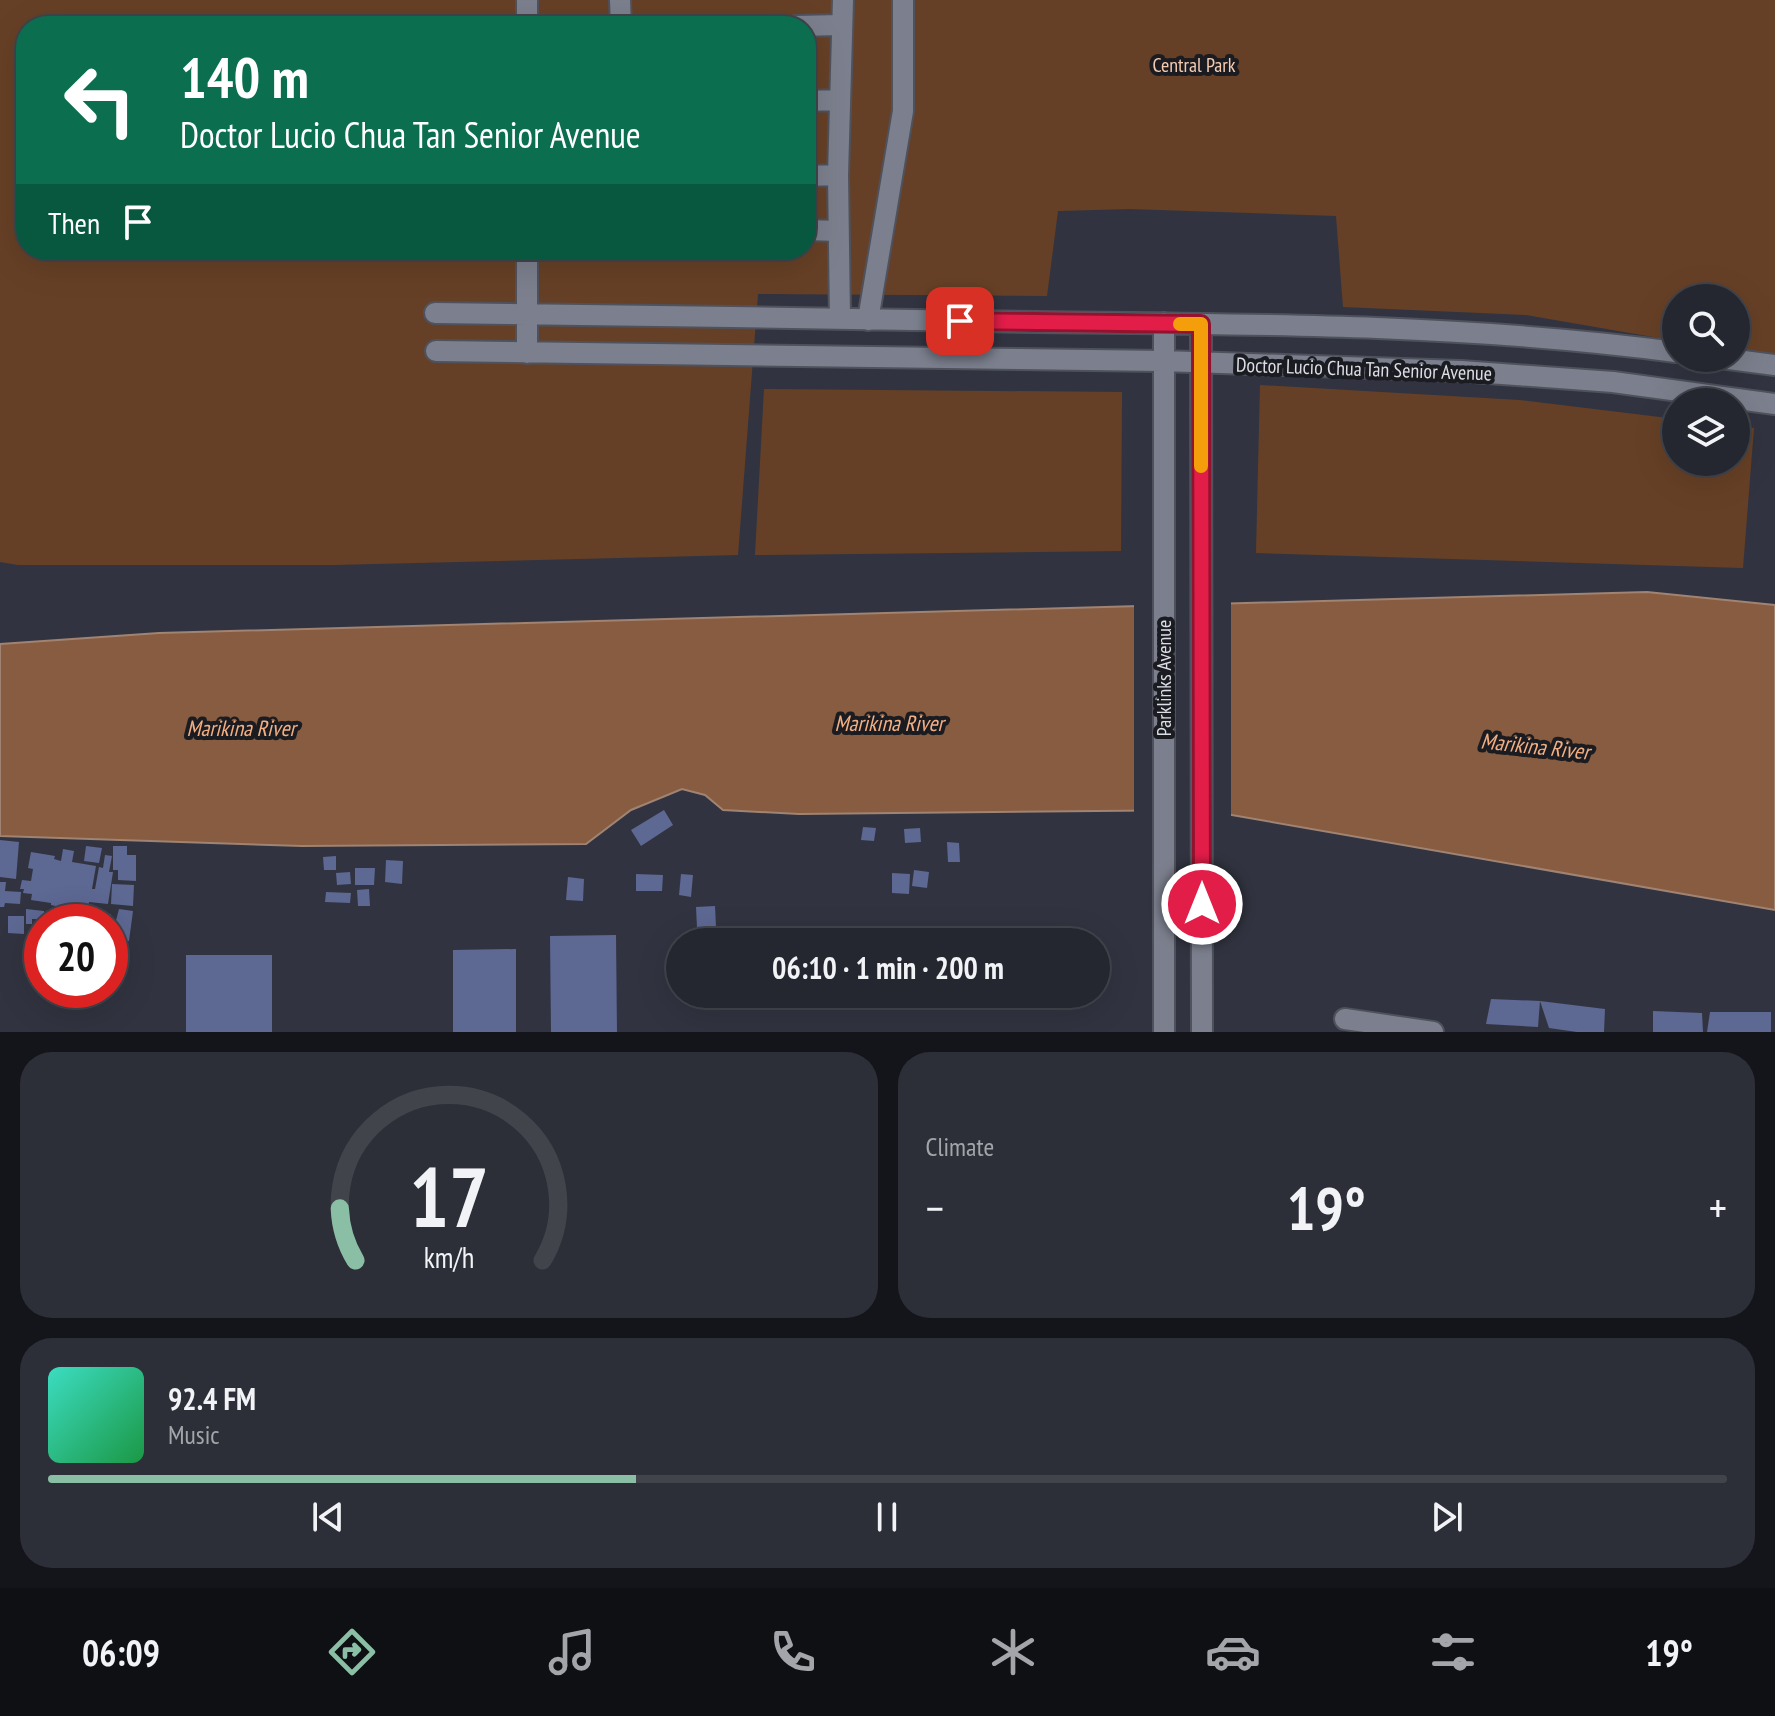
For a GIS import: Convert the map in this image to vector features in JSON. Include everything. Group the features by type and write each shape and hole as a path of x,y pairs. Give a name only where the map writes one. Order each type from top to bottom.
{"lane":[{"path":"840,319 838,175 843,0"},
{"path":"868,320 903,111 903,0"},
{"path":"816,26 842,25"},
{"path":"816,101 839,100"},
{"path":"816,176 838,175"},
{"path":"816,230 838,231"},
{"path":"527,260 527,353"},
{"name":"Doctor Lucio Chua Tan Senior Avenue","path":"435,313 1201,324 1463,333 1662,350"},
{"name":"Parklinks Avenue","path":"1164,323 1164,1032"},
{"name":"Parklinks Avenue","path":"1201,324 1202,1032"},
{"name":"Doctor Lucio Chua Tan Senior Avenue","path":"436,351 1163,361 1461,371 1613,382 1775,404"},
{"path":"1750,362 1775,365"},
{"path":"1345,1019 1433,1032"}],"green space":[{"name":"Central Park","path":"0,0 1775,0 1775,359 1750,355 1750,284 1662,284 1662,339 1526,315 1343,307 1336,216 1130,209 1058,211 1047,296 758,294 738,555 333,565 18,565 0,562"},
{"path":"1260,385 1519,400 1662,417 1662,476 1750,476 1750,428 1754,428 1743,568 1256,553"},
{"path":"764,389 1122,392 1121,551 755,555"}],"water":[{"name":"Marikina River","path":"1647,592 1775,605 1775,910 1203,810 799,814 723,810 705,795 682,789 631,810 586,844 302,846 0,836 0,644 159,633"}],"pier":[{"path":"1231,600 1231,819 1202,814 1134,815 1134,603"}],"building":[{"path":"664,810 673,825 641,846 631,830"},
{"path":"863,827 876,828 874,841 861,840"},
{"path":"920,828 921,842 905,843 904,829"},
{"path":"0,840 19,842 16,879 0,877"},
{"path":"947,842 959,843 960,862 948,862"},
{"path":"86,846 102,848 99,863 84,861"},
{"path":"113,846 127,846 127,855 136,855 136,881 118,880 118,870 113,870"},
{"path":"63,849 74,851 72,862 96,866 92,889 95,889 105,855 112,856 108,904 51,904 31,900 32,894 23,893 24,889 20,889 22,880 31,881 33,869 28,868 31,852 55,856 54,859 61,861"},
{"path":"336,856 336,870 324,870 323,857"},
{"path":"386,860 403,861 402,884 385,882"},
{"path":"355,868 375,868 374,885 355,885"},
{"path":"914,870 929,872 927,888 912,886"},
{"path":"350,872 351,884 337,885 336,873"},
{"path":"892,873 910,874 909,894 892,893"},
{"path":"636,874 663,875 662,891 636,891"},
{"path":"681,874 693,875 691,897 679,895"},
{"path":"568,877 584,879 583,901 566,900"},
{"path":"0,882 6,882 5,891 21,892 20,904 5,903 4,907 0,907"},
{"path":"112,884 134,885 133,906 111,904"},
{"path":"369,889 370,906 358,906 357,890"},
{"path":"326,892 351,893 350,903 325,902"},
{"path":"715,906 716,927 697,928 696,907"},
{"path":"128,910 133,911 128,941"},
{"path":"8,916 24,916 24,934 8,933"},
{"path":"616,935 617,1032 551,1032 550,936"},
{"path":"516,949 516,1032 453,1032 453,950"},
{"path":"186,955 272,955 272,1032 186,1032"},
{"path":"1491,999 1540,1001 1538,1027 1486,1024"},
{"path":"1540,1001 1605,1009 1604,1032 1549,1028"},
{"path":"1653,1011 1702,1013 1703,1032 1653,1032"},
{"path":"1710,1012 1771,1012 1771,1032 1707,1032"}],"slow traffic":[{"path":"1180,324 1201,324 1201,466"}],"route":[{"path":"960,321 1201,324 1202,904"}]}
